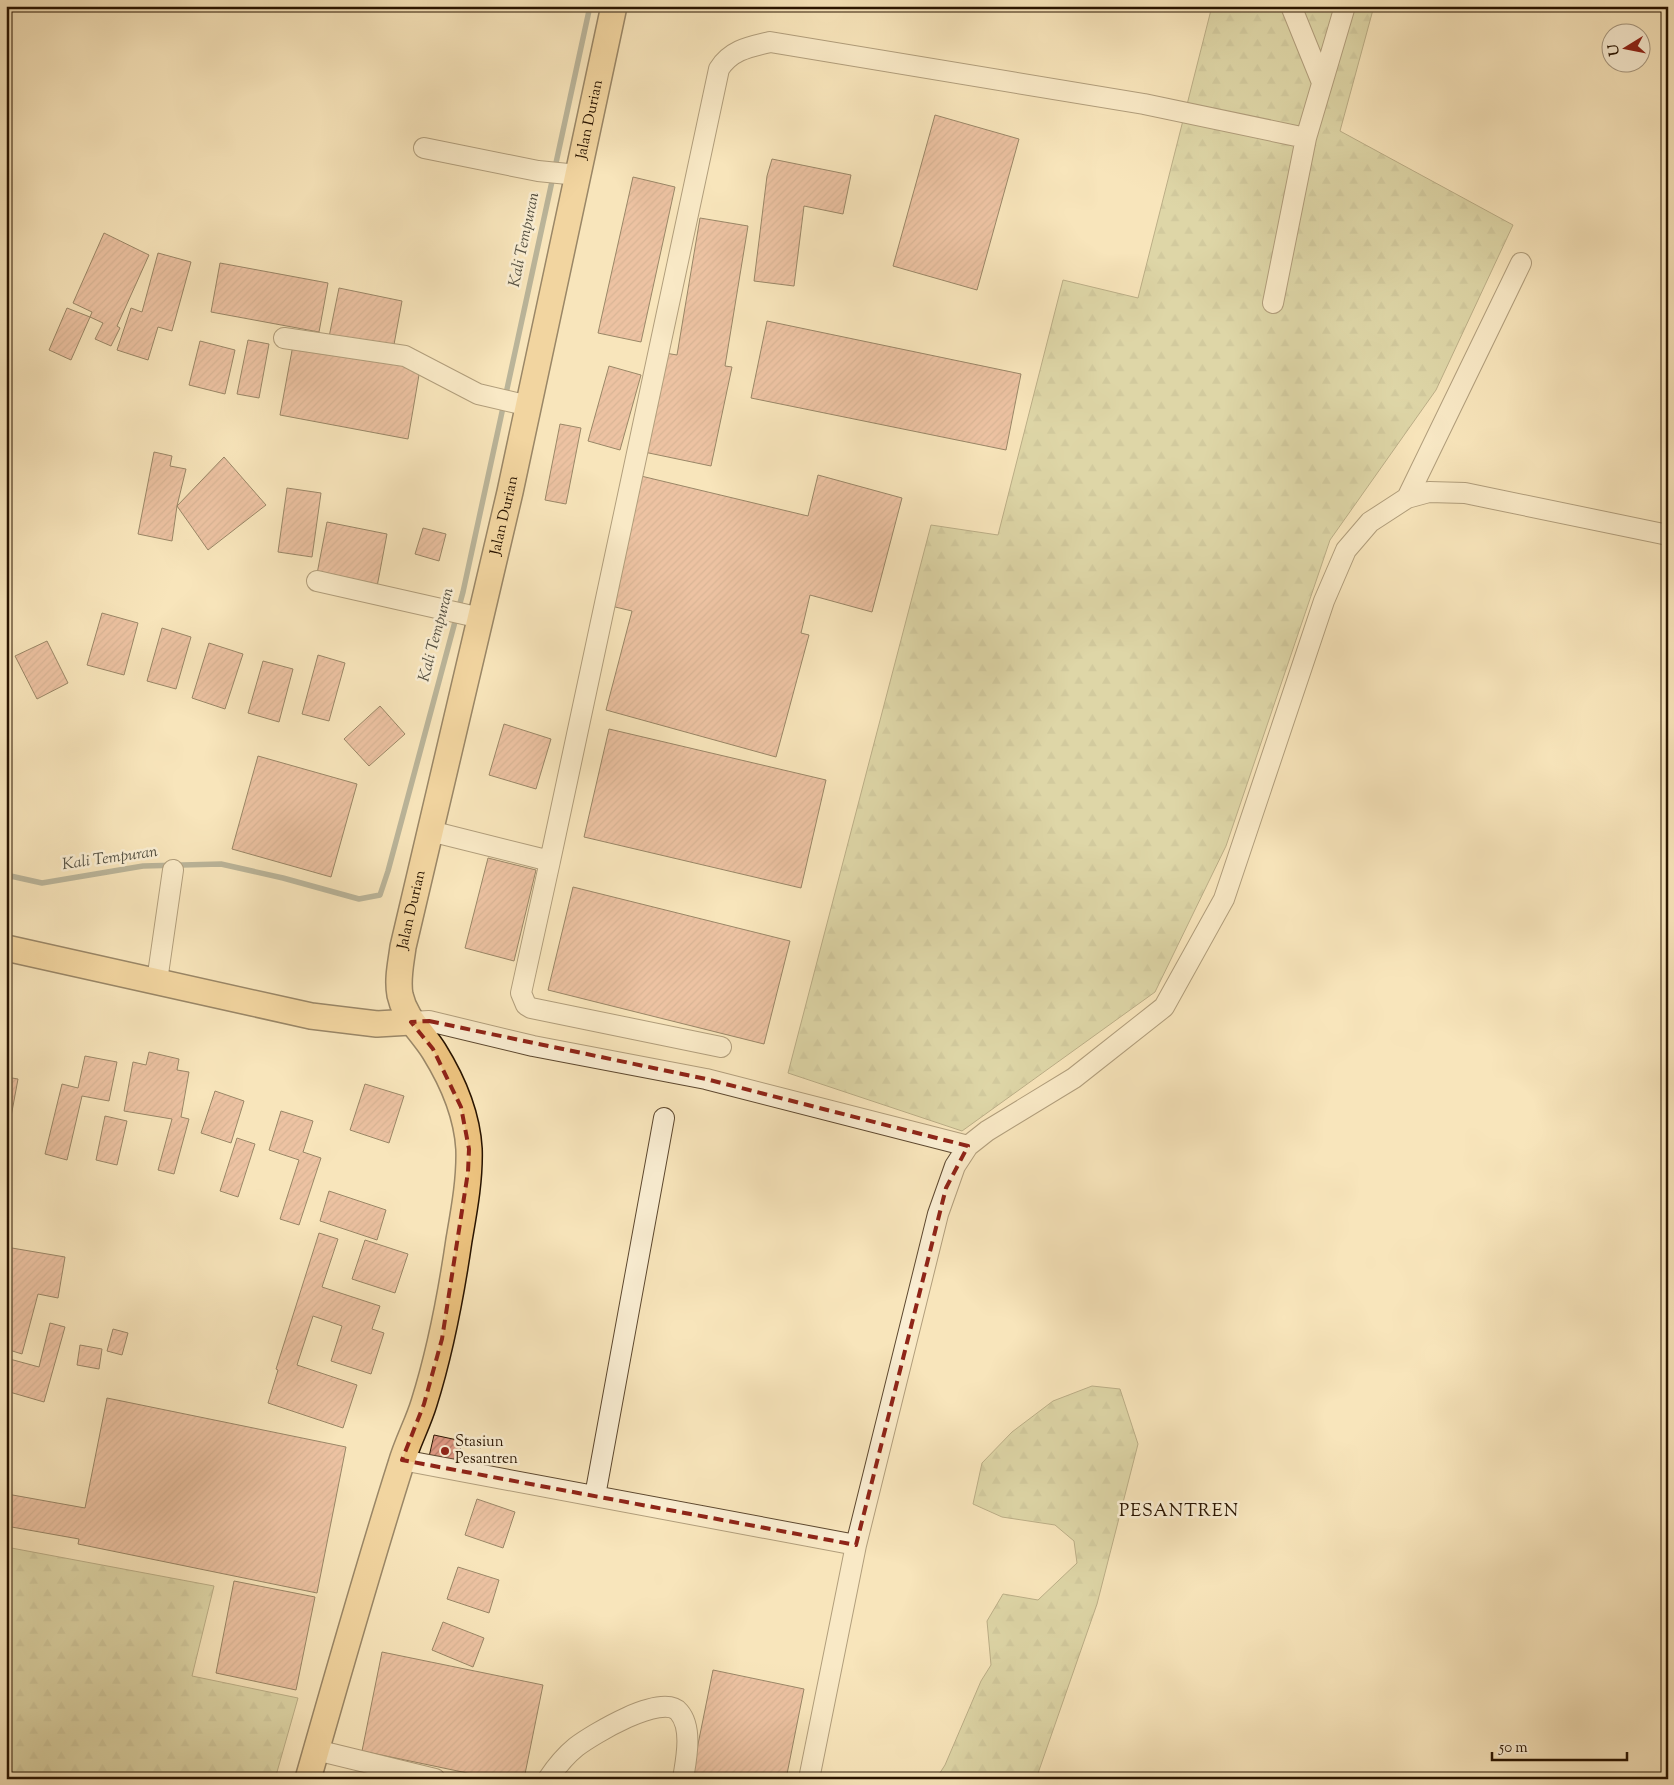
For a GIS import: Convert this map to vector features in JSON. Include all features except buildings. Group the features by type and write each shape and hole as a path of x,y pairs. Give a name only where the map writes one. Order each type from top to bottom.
{"main road":[{"name":"Jalan Durian","path":"308,1779 402,1460 424,1404 442,1339 462,1220 469,1149 461,1107 433,1049 411,1022 400,996 399,976 403,947 480,618 519,404 568,174 614,6"},
{"path":"6,948 311,1016 377,1024 411,1022"}],"street":[{"path":"1291,6 1321,80"},
{"path":"1273,303 1306,138 1321,80 1345,6"},
{"path":"721,1047 530,1008 526,1005 521,993 716,79 725,59 742,49 770,42 1144,104 1306,138"},
{"path":"424,148 568,174"},
{"path":"1407,498 1521,263"},
{"path":"284,338 405,356 478,394 519,404"},
{"path":"809,1779 856,1545 938,1214 954,1166 968,1146 987,1131 1074,1078 1164,1007 1224,899 1324,601 1346,550 1370,522 1407,498 1429,492 1465,493 1668,535"},
{"path":"317,582 480,618"},
{"path":"430,830 550,861"},
{"path":"157,982 173,870"},
{"path":"411,1022 430,1021 533,1046 706,1079 968,1146"},
{"path":"595,1496 664,1118"},
{"path":"402,1460 856,1545"},
{"path":"548,1779 557,1765 569,1753 599,1731 625,1718 668,1706 679,1711 686,1726 687,1757 683,1779"},
{"path":"316,1750 435,1779"}],"highlighted area":[{"path":"429,1021 706,1079 968,1146 946,1188 856,1545 402,1460 424,1404 442,1339 468,1172 469,1149 461,1107 433,1049 411,1022"}],"green space":[{"path":"1212,6 1374,6 1340,131 1513,225 1436,390 1330,540 1226,846 1155,992 962,1131 788,1073 931,525 998,535 1063,280 1138,298"},
{"path":"1092,1386 1120,1389 1138,1444 1097,1604 1036,1779 936,1779 945,1765 981,1681 991,1665 987,1621 1003,1594 1038,1600 1077,1563 1074,1541 1055,1525 1002,1517 973,1504 982,1463 1012,1432 1053,1401"},
{"path":"6,1547 214,1586 192,1676 298,1698 275,1779 6,1779"}],"waterway":[{"name":"Kali Tempuran","path":"6,875 42,883 143,866 221,864 283,878 359,899 380,895 463,592 590,6"}],"place":[{"name":"Stasiun Pesantren","path":"445,1451"}],"district":[{"name":"PESANTREN","path":"1179,1512"}]}
